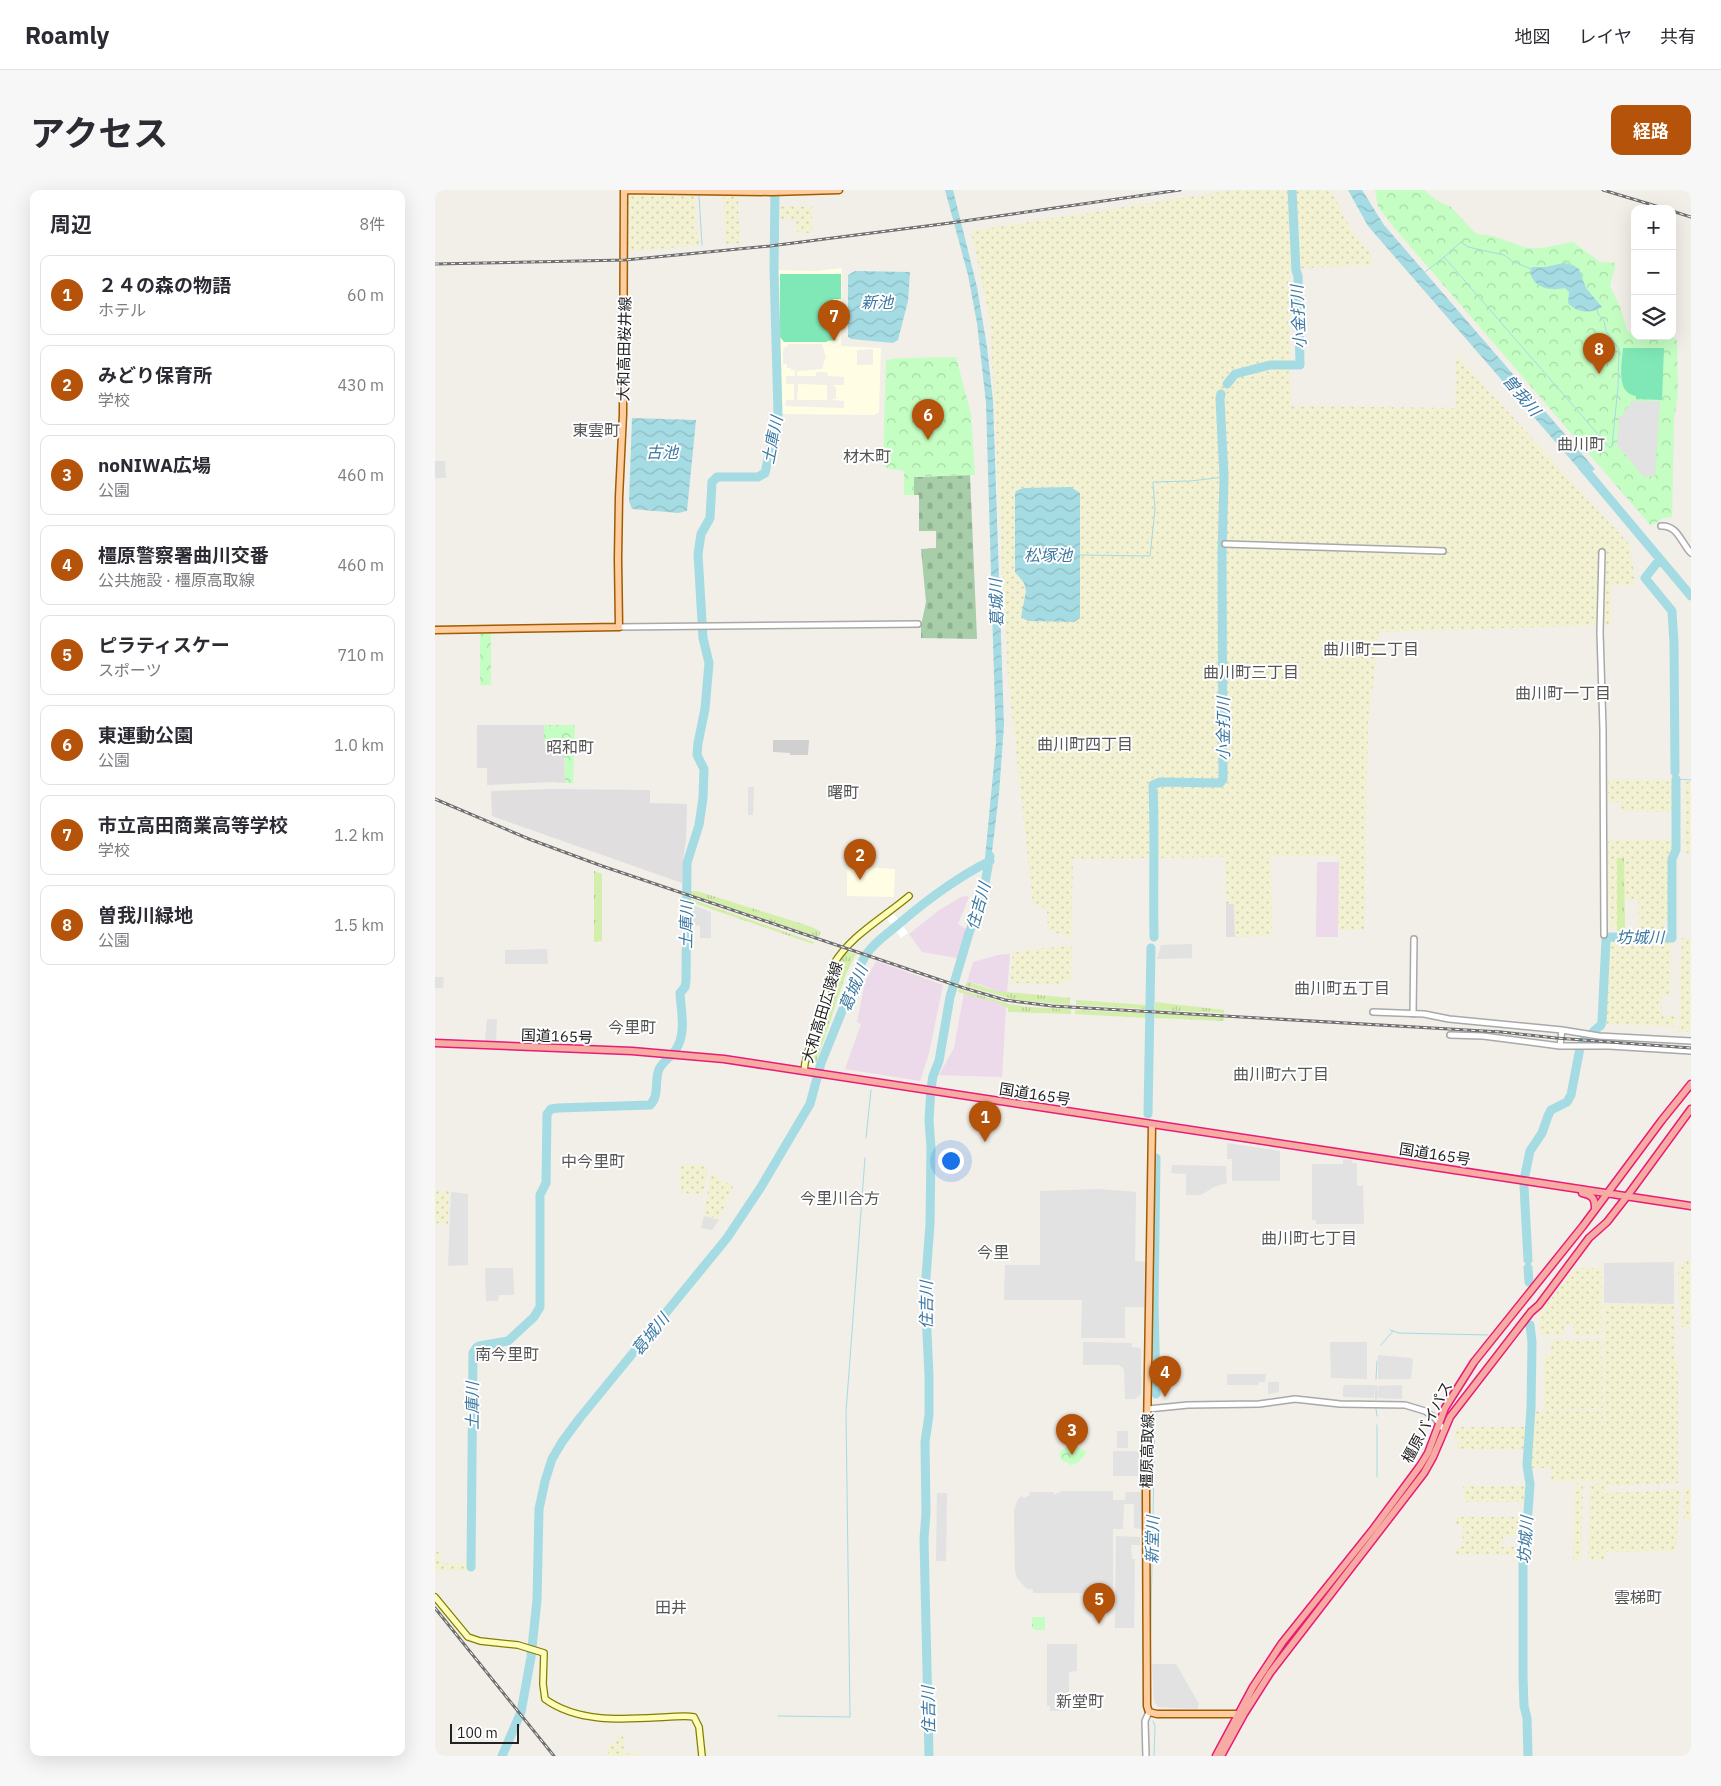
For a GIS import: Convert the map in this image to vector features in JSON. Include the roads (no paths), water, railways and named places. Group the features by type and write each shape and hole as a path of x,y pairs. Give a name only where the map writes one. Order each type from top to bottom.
{"highway":[{"name":"国道165号","path":"435,1043 672,1054 724,1059 1691,1206"},
{"name":"橿原バイパス","path":"1221,1756 1267,1665 1282,1643 1374,1528 1420,1466 1428,1452 1445,1408 1474,1362 1524,1302 1534,1285 1583,1226 1691,1084"},
{"name":"橿原バイパス","path":"1216,1756 1241,1714 1270,1672 1424,1472 1433,1457 1450,1417 1461,1401 1531,1312 1539,1305 1589,1238 1607,1222 1691,1109"},
{"path":"1570,1188 1592,1196 1595,1201 1595,1208"},
{"path":"1559,1254 1571,1262"}],"main road":[{"name":"大和高田桜井線","path":"619,628 618,559 623,414 625,190 775,192 839,190"},
{"path":"435,630 619,628"},
{"name":"大和高田広陵線","path":"807,1071 805,1063 833,965 848,943 909,896"},
{"name":"橿原高取線","path":"1149,1712 1147,1706 1146,1493 1152,1125"},
{"path":"435,1598 468,1636 480,1641 522,1647 544,1653 543,1684 545,1699 555,1706 589,1717 694,1717 699,1727 702,1756"},
{"path":"1149,1712 1157,1714 1241,1714"}],"street":[{"path":"1661,526 1667,525 1674,529 1691,553"},
{"path":"1225,544 1443,551"},
{"path":"1602,552 1600,632 1603,729 1604,935"},
{"path":"619,628 719,625 844,626 918,624"},
{"path":"1413,1014 1414,939"},
{"path":"1373,1012 1413,1014 1562,1030 1596,1036 1691,1042"},
{"path":"1560,1046 1562,1030"},
{"path":"1450,1035 1483,1036 1560,1046 1609,1046 1691,1051"},
{"path":"1148,1409 1196,1405 1259,1404 1305,1399 1340,1404 1412,1406 1425,1410 1439,1422 1444,1430"},
{"path":"1146,1756 1145,1721 1149,1712"}],"water":[{"path":"945,190 953,190 977,287 987,347 993,401 1004,725 999,794 990,868 986,867 985,858 996,743 986,403 977,323 968,275"},
{"path":"1348,190 1362,190 1384,225 1595,469 1585,476 1368,226"},
{"path":"1564,263 1579,269 1586,288 1602,307 1593,311 1580,311 1576,309 1568,303 1569,292 1565,288 1549,289 1543,287 1535,282 1530,271 1532,267 1545,267"},
{"name":"新池","path":"855,271 910,272 908,301 898,340 893,343 851,339 848,337 848,275"},
{"name":"古池","path":"632,418 696,420 687,511 678,513 632,509 629,501"},
{"name":"松塚池","path":"1071,487 1080,493 1080,618 1074,622 1028,621 1021,617 1026,591 1024,583 1015,572 1015,494 1016,491 1023,488"}],"waterway":[{"name":"土庫川","path":"471,1567 473,1353 479,1346 508,1341 534,1317 540,1307 540,1195 546,1183 547,1114 551,1109 558,1108 650,1105 655,1098 659,1069 675,1051 681,1037 680,993 685,987 686,981 687,863 699,825 703,798 704,769 697,755 705,709 709,663 703,638 698,554 701,534 710,518 712,482 717,477 758,477 765,473 778,414 774,268 775,190"},
{"name":"小金打川","path":"1227,384 1235,374 1270,365 1300,365 1298,276 1296,270 1292,190"},
{"path":"699,196 702,245"},
{"path":"1531,269 1512,261 1504,255 1468,247 1461,242 1444,257 1610,448 1612,446 1618,387 1619,349 1606,331 1604,321 1598,314 1597,309"},
{"path":"1425,272 1444,257"},
{"name":"小金打川","path":"1154,937 1153,785 1160,782 1220,783 1223,779 1222,554 1224,477 1221,394"},
{"name":"曽我川","path":"1582,466 1691,596"},
{"path":"1079,555 1150,556 1155,509 1153,482 1191,481 1224,477"},
{"name":"坊城川","path":"1660,559 1645,578 1672,611 1675,772"},
{"path":"1676,779 1691,780"},
{"name":"坊城川","path":"1593,1032 1601,1025 1602,1021 1606,940 1608,937 1672,938 1672,859 1676,850 1676,779"},
{"name":"住吉川","path":"929,1756 924,1539 926,1513 925,1442 929,1415 925,1290 930,1224 931,1148 929,1120 931,1088 939,1061 950,997 969,933 982,899 990,856"},
{"name":"葛城川","path":"502,1756 521,1712 531,1657 537,1600 539,1509 552,1459 579,1419 727,1238 761,1187 810,1104 821,1063 862,962 869,950 932,897 966,874 990,861"},
{"name":"小金打川","path":"1148,1114 1151,948"},
{"name":"坊城川","path":"1582,1043 1585,1038"},
{"name":"坊城川","path":"1525,1175 1530,1151 1542,1133 1551,1110 1567,1102 1571,1095 1580,1048"},
{"path":"866,1138 871,1090"},
{"path":"778,1716 850,1717 846,1412 865,1158"},
{"name":"新堂川","path":"1156,1158 1154,1303 1156,1394"},
{"name":"坊城川","path":"1524,1186 1528,1260"},
{"name":"坊城川","path":"1528,1268 1529,1282"},
{"name":"坊城川","path":"1528,1756 1523,1678 1523,1554 1530,1484 1527,1465 1531,1408 1532,1342 1530,1325"},
{"path":"1390,1330 1399,1333 1488,1335"},
{"path":"1381,1345 1393,1331"},
{"path":"1376,1379 1377,1361"},
{"path":"1376,1394 1376,1399"},
{"path":"1376,1409 1377,1416"},
{"name":"新堂川","path":"1150,1664 1155,1415"},
{"path":"1377,1425 1377,1477"},
{"name":"新堂川","path":"1153,1721 1155,1726 1154,1756"}],"railway":[{"path":"435,264 625,260 770,246 950,223 1180,190"},
{"path":"1603,190 1653,205"},
{"path":"1676,212 1691,217"},
{"path":"435,799 529,839 602,866 964,988 1005,1000 1052,1006 1501,1032 1691,1048"},
{"path":"435,1608 554,1756"}],"place":[{"name":"市立高田商業高等学校","path":"834,341"},
{"name":"曽我川緑地","path":"1599,374"},
{"name":"東運動公園","path":"928,440"},
{"name":"みどり保育所","path":"860,880"},
{"name":"２４の森の物語","path":"985,1142"},
{"name":"橿原警察署曲川交番","path":"1165,1397"},
{"name":"noNIWA広場","path":"1072,1455"},
{"name":"ピラティスケー","path":"1099,1624"}],"district":[{"name":"東雲町","path":"596,430"},
{"name":"曲川町","path":"1581,444"},
{"name":"材木町","path":"867,456"},
{"name":"曲川町二丁目","path":"1371,649"},
{"name":"曲川町三丁目","path":"1251,672"},
{"name":"曲川町一丁目","path":"1563,693"},
{"name":"曲川町四丁目","path":"1085,744"},
{"name":"昭和町","path":"570,747"},
{"name":"曙町","path":"843,792"},
{"name":"曲川町五丁目","path":"1342,988"},
{"name":"今里町","path":"632,1027"},
{"name":"曲川町六丁目","path":"1281,1074"},
{"name":"中今里町","path":"593,1161"},
{"name":"今里川合方","path":"840,1198"},
{"name":"曲川町七丁目","path":"1309,1238"},
{"name":"今里","path":"993,1252"},
{"name":"南今里町","path":"507,1354"},
{"name":"雲梯町","path":"1638,1597"},
{"name":"田井","path":"671,1607"},
{"name":"新堂町","path":"1080,1701"}]}
